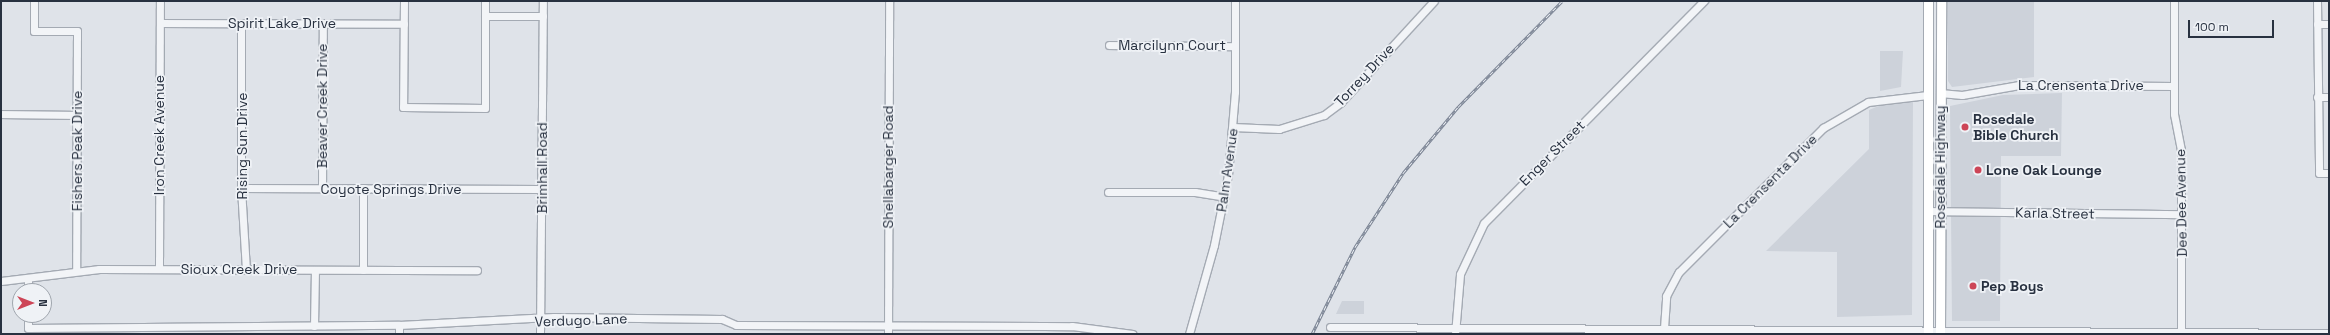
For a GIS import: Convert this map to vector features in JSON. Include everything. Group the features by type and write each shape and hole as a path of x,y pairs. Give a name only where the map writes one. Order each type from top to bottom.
{"main road":[{"name":"Rosedale Highway","path":"1940,332 1939,151 1941,1"},
{"name":"Rosedale Highway","path":"1928,2 1928,332"},
{"path":"1928,2 1933,30 1934,82 1940,93"},
{"path":"1928,95 1935,102 1939,151"}],"street":[{"name":"Fishers Peak Drive","path":"34,1 34,31 77,31 76,271"},
{"name":"Iron Creek Avenue","path":"159,269 160,1"},
{"path":"404,1 403,107 485,108 485,1"},
{"name":"Brimhall Road","path":"540,334 543,1"},
{"name":"Shellabarger Road","path":"888,334 889,1"},
{"name":"Palm Avenue","path":"1189,334 1225,196 1234,127 1236,1"},
{"name":"Enger Street","path":"1455,331 1460,274 1484,223 1704,1"},
{"name":"Dee Dee Avenue","path":"2174,1 2174,114 2181,150 2182,333"},
{"path":"2318,1 2317,97 2319,173 2329,173"},
{"name":"Torrey Drive","path":"1234,127 1279,129 1324,115 1346,97 1431,2"},
{"path":"485,16 543,16"},
{"name":"Spirit Lake Drive","path":"160,22 404,24"},
{"name":"Rising Sun Drive","path":"241,23 241,188 246,269"},
{"name":"Beaver Creek Drive","path":"322,188 323,23"},
{"path":"2317,24 2329,24"},
{"name":"Marcilynn Court","path":"1110,45 1235,46"},
{"name":"La Crensenta Drive","path":"1940,93 1962,95 2019,85 2174,86"},
{"name":"La Crensenta Drive","path":"1664,328 1666,296 1679,272 1823,128 1868,102 1928,95"},
{"path":"2317,97 2329,97"},
{"path":"1,114 77,115"},
{"name":"Coyote Springs Drive","path":"241,188 542,189"},
{"path":"363,188 363,270"},
{"path":"1108,192 1195,192 1225,196"},
{"name":"Karla Street","path":"1928,211 2182,214"},
{"name":"Sioux Creek Drive","path":"1,281 28,280 76,271 159,269 477,270"},
{"path":"314,326 315,270"},
{"name":"Verdugo Lane","path":"28,323 28,328 399,325 540,321 554,318 722,319 736,325 1072,326 1132,334"},
{"path":"399,325 399,334"},
{"path":"1330,327 1360,331 1573,331 1664,328 1928,332 2329,333"}],"shaded area":[{"path":"1947,1 2034,1 2034,77 1952,87 1948,81"},
{"path":"1880,51 1903,51 1901,87 1880,91"},
{"path":"2062,93 2061,156 2001,156 2000,321 1952,321 1950,106 2003,95"},
{"path":"1913,99 1912,315 1837,317 1837,252 1766,251 1869,149 1869,110 1891,101"},
{"path":"1342,301 1364,301 1364,314 1336,314"}],"railway":[{"path":"1312,334 1355,247 1403,173 1458,107 1562,1"}],"place":[{"name":"Rosedale Bible Church","path":"1965,127"},
{"name":"Lone Oak Lounge","path":"1978,170"},
{"name":"Pep Boys","path":"1973,286"}]}
